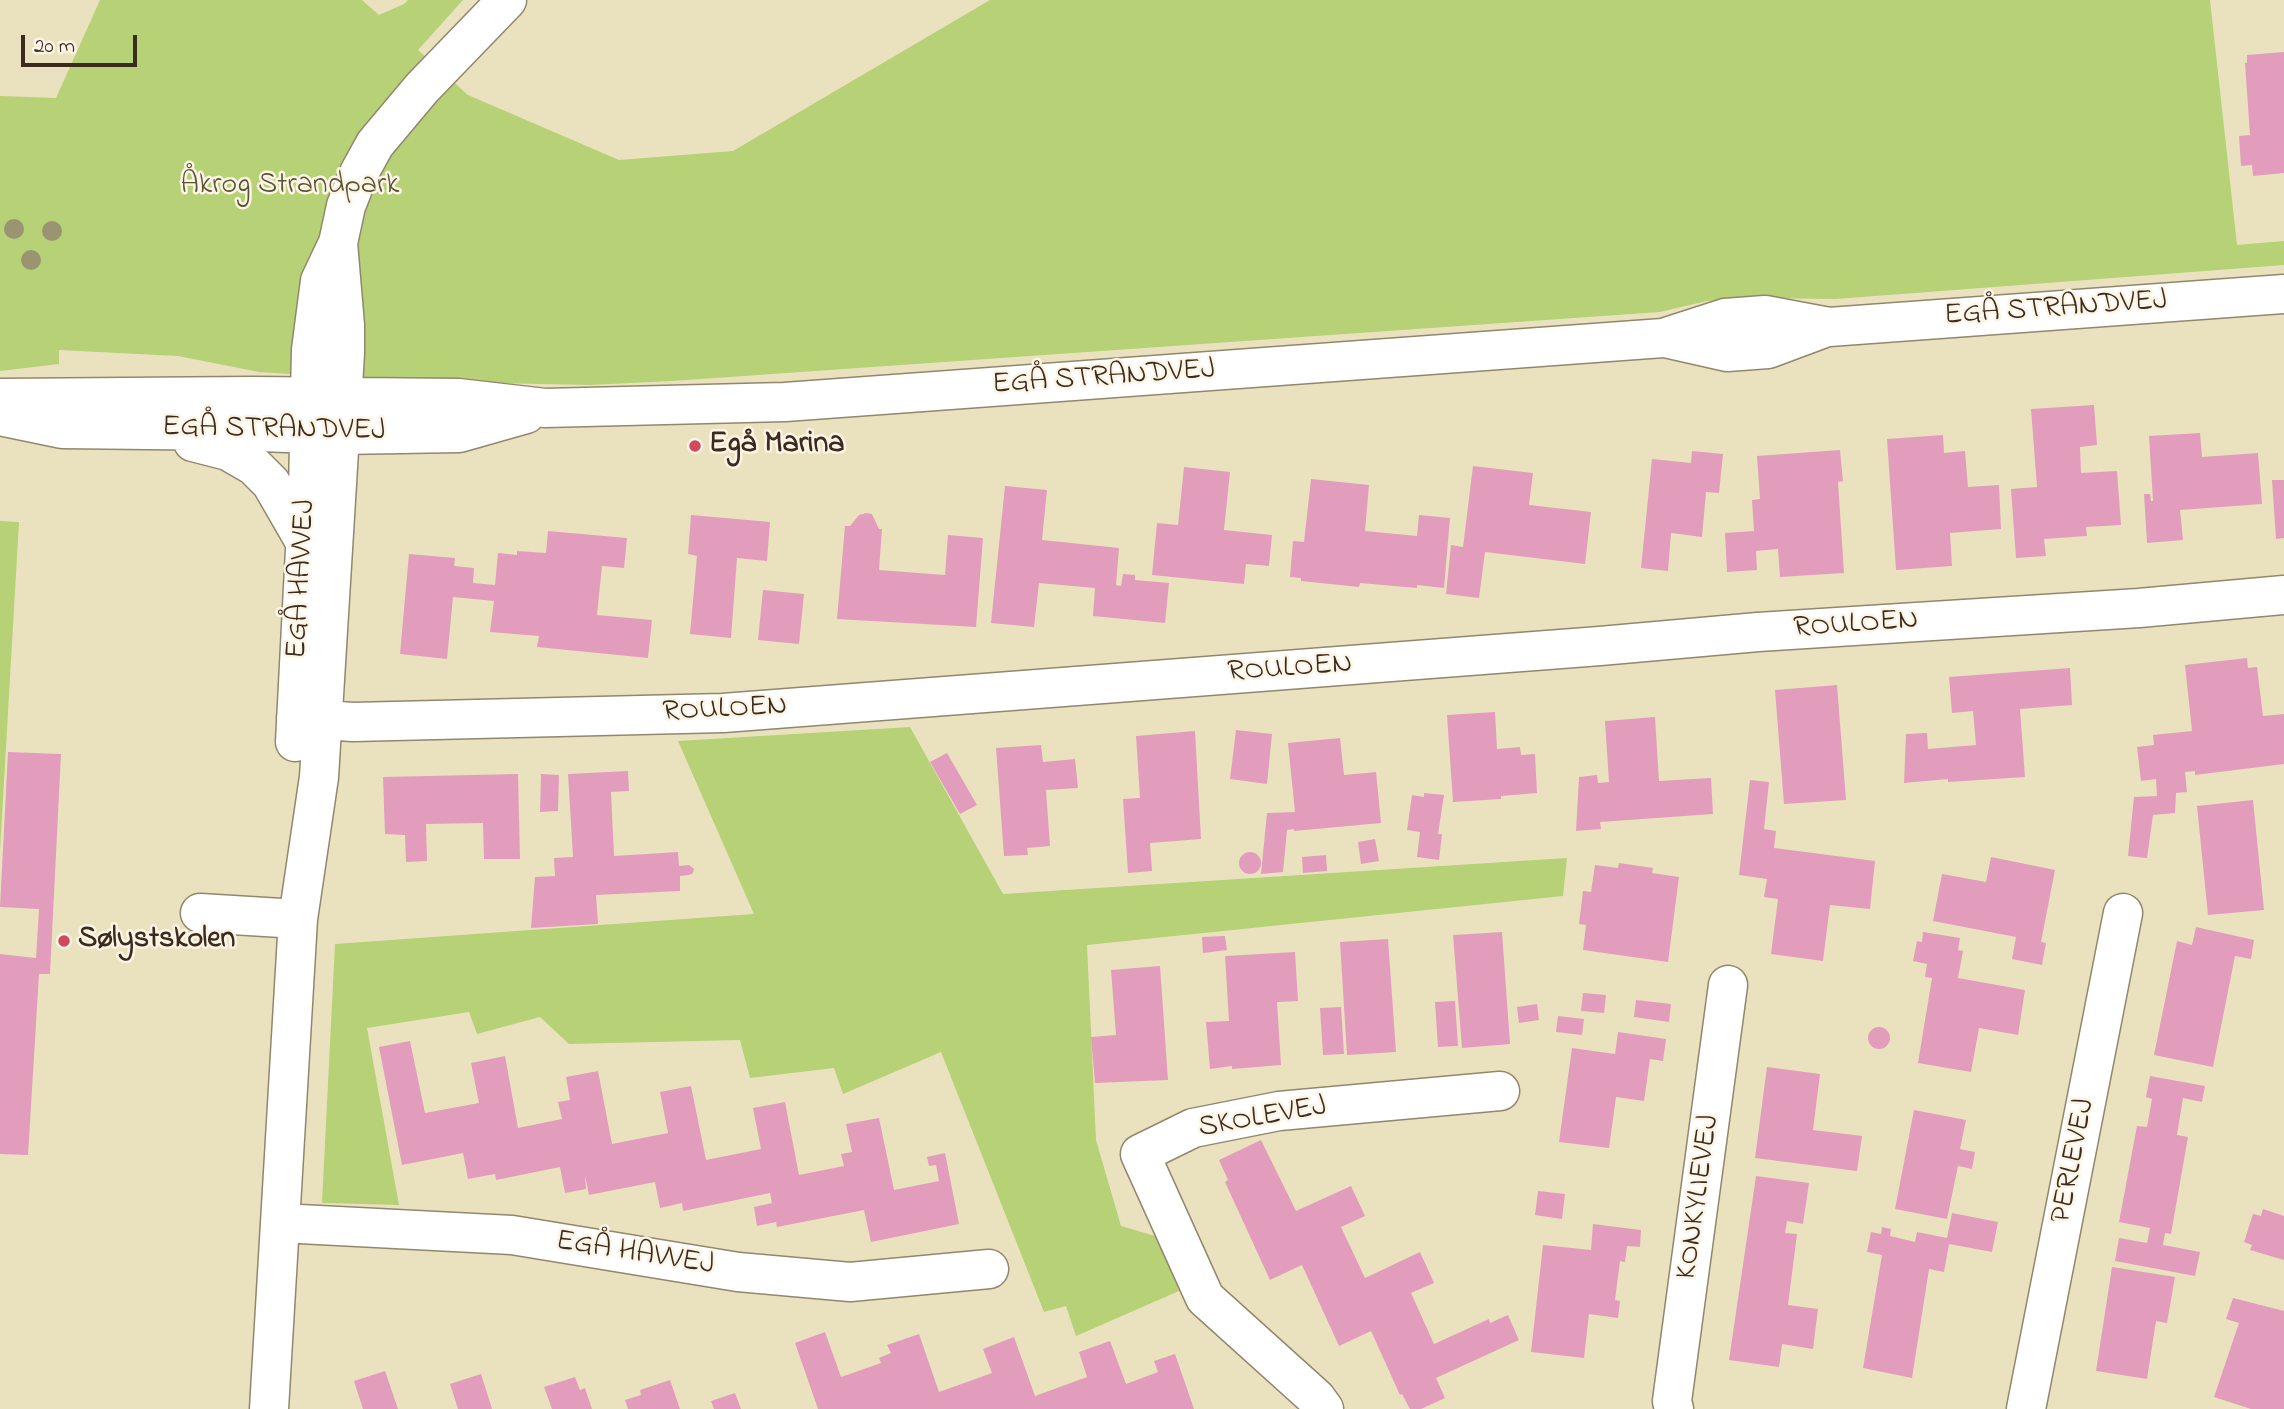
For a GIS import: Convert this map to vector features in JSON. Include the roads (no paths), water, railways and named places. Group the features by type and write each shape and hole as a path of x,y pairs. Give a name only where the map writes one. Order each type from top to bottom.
{"street":[{"name":"EGÅ HAVVEJ","path":"310,719 325,416 312,339 320,281 338,243 346,206 359,173 375,144 422,88 507,0"},
{"name":"EGÅ STRANDVEJ","path":"0,398 253,396 325,416 459,433 545,408 785,402 1662,338 1725,318 1744,316 1765,315 1829,327 2284,294"},
{"name":"EGÅ STRANDVEJ","path":"0,416 62,429 129,429 325,416"},
{"name":"EGÅ HAVVEJ","path":"269,1409 298,919 319,777 310,719 305,542 325,416"},
{"path":"129,429 212,445 247,462 271,483 305,542"},
{"name":"ROULOEN","path":"310,719 723,713 1758,632 2139,608 2284,595"},
{"path":"200,913 298,919"},
{"name":"PERLEVEJ","path":"2026,1409 2123,913"},
{"name":"KONKYLIEVEJ","path":"1674,1409 1672,1401 1728,985"},
{"name":"SKOLEVEJ","path":"1324,1409 1316,1398 1205,1298 1140,1154 1193,1128 1279,1111 1500,1091"},
{"name":"EGÅ HAVVEJ","path":"280,1223 512,1235 738,1272 850,1282 989,1269"}],"place":[{"name":"Egå Marina","path":"695,446"},
{"name":"Sølystskolen","path":"64,941"}],"park label":[{"name":"Åkrog Strandpark","path":"290,187"}]}
